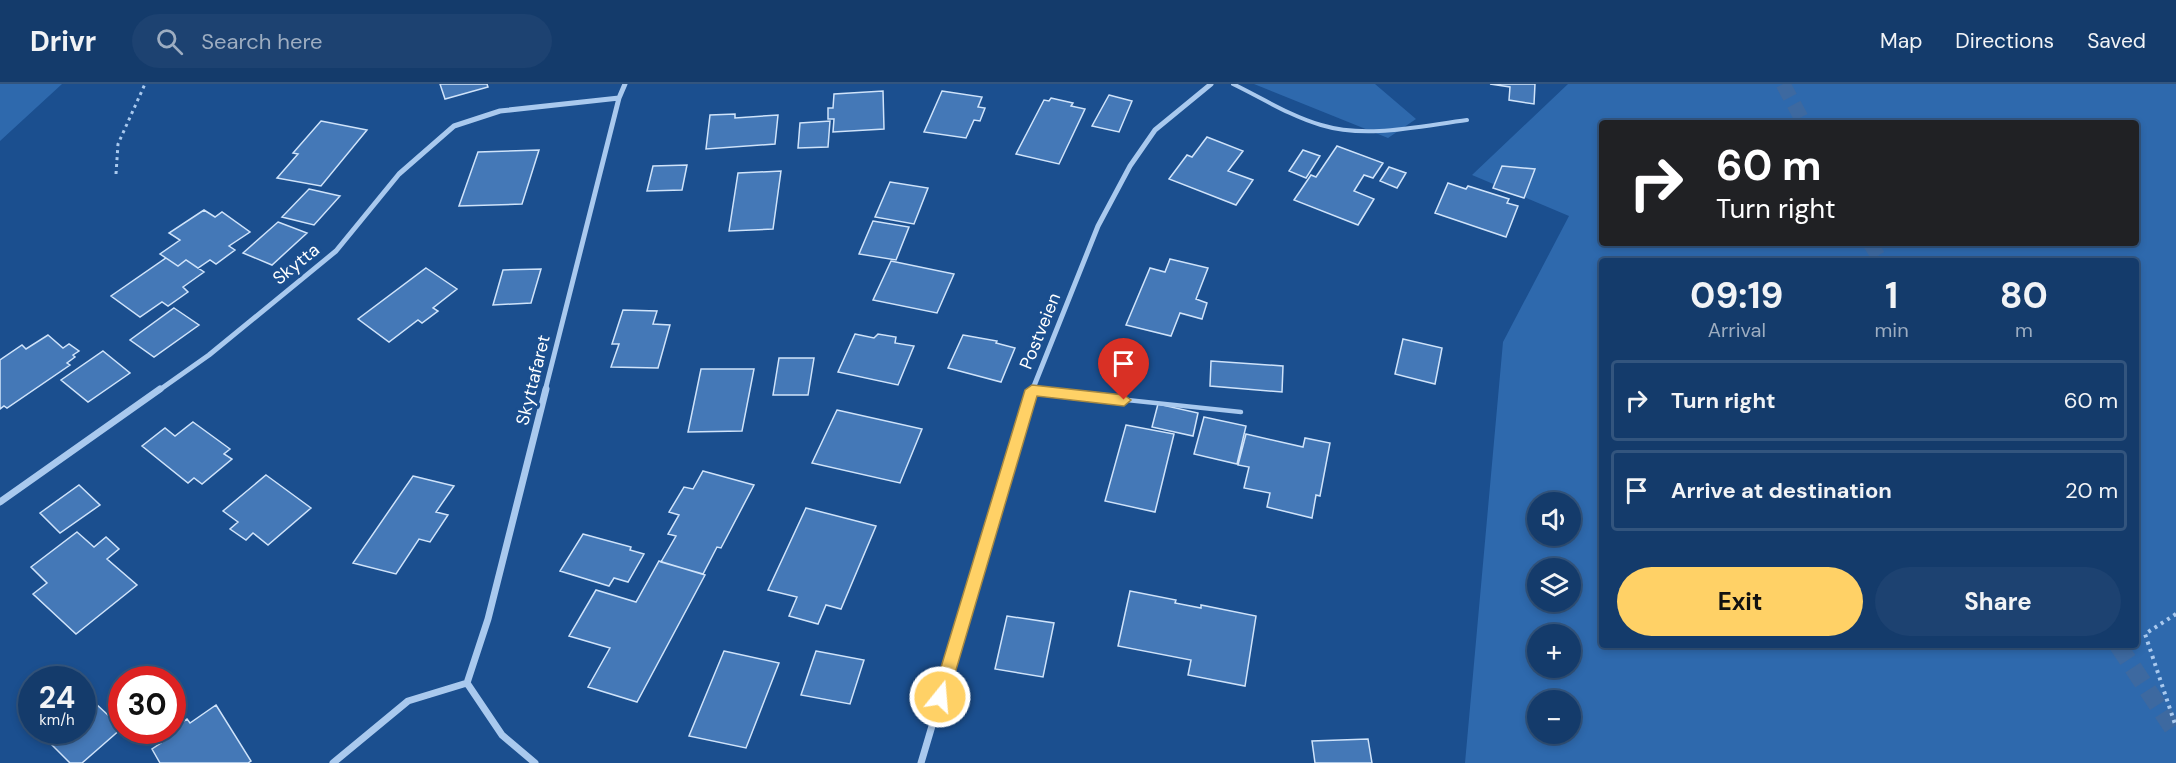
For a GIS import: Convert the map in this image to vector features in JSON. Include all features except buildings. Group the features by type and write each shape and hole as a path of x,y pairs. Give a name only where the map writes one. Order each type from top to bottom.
{"street":[{"name":"Skyttafaret","path":"467,682 488,619 619,98 625,84"},
{"name":"Postveien","path":"921,763 1032,390 1098,226 1130,166 1155,130 1211,84"},
{"name":"Skytta","path":"0,502 209,355 336,251 399,174 454,126 500,111 619,98"},
{"path":"333,763 408,700 467,682 502,735 535,763"}],"lane":[{"path":"1233,84 1319,124 1335,128 1382,129 1467,120"},
{"path":"1032,390 1241,412"}],"path":[{"path":"116,174 118,144 145,84"},
{"path":"2176,614 2145,634 2176,727"}],"shaded area":[{"path":"0,84 62,84 0,141"},
{"path":"1254,84 1375,84 1416,119 1388,138"},
{"path":"1568,84 2176,84 2176,763 1465,763 1503,342 1569,216 1472,175"}],"tunnel":[{"path":"1783,84 1802,120"},
{"path":"1872,246 1879,258"},
{"path":"2120,648 2176,733"}],"route":[{"path":"940,697 1032,390 1124,400"}]}
